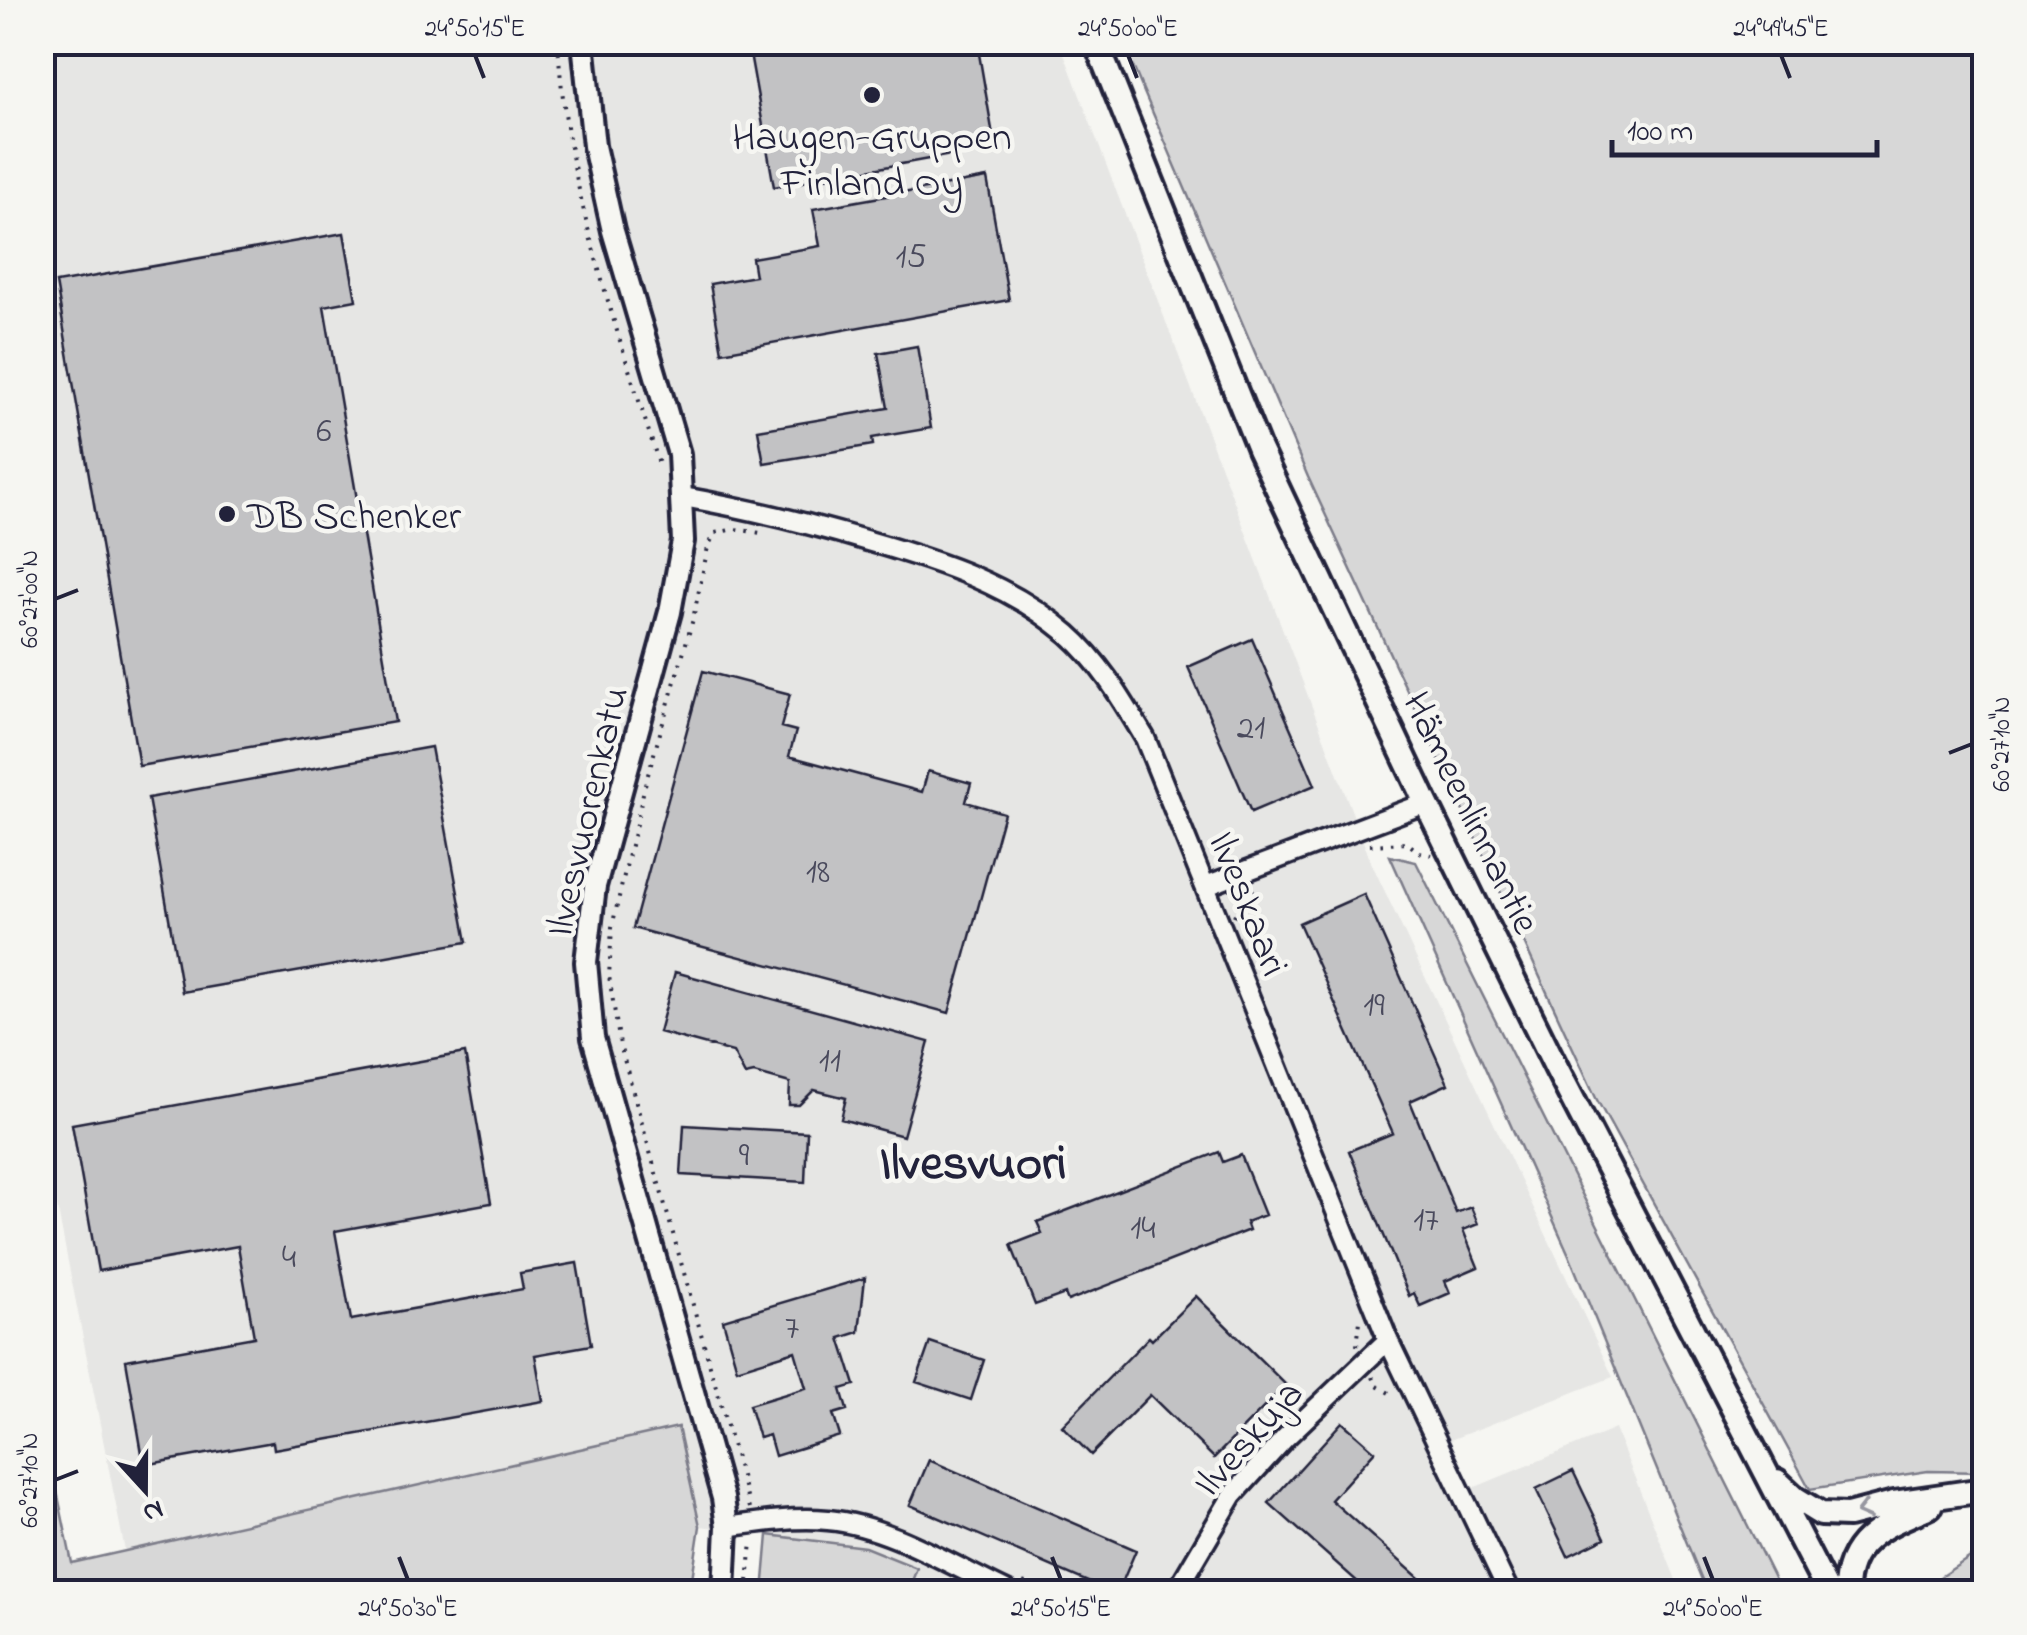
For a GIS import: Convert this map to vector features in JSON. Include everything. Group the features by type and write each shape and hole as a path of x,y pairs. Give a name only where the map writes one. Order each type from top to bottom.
{"main road":[{"name":"Hämeenlinnantie","path":"1096,42 1259,449 1426,803 1557,1069 1828,1592"},
{"path":"1768,1472 1794,1498 1821,1514 1848,1515 1894,1503 1984,1490"},
{"path":"1846,1592 1851,1560 1865,1539 1958,1494"}],"street":[{"name":"Ilvesvuorenkatu","path":"583,42 594,146 613,231 670,413 679,454 683,542 670,612 596,886 586,962 593,1038 603,1083 704,1426 727,1526 724,1592"},
{"name":"Ilveskaari","path":"682,496 767,512 980,577 1024,601 1069,635 1109,678 1145,738 1388,1340 1509,1592"},
{"path":"1206,886 1426,803"},
{"name":"Ilveskuja","path":"1176,1592 1233,1495 1388,1340"},
{"path":"727,1526 813,1519 863,1527 1008,1592"}],"path":[{"path":"748,1592 752,1523 747,1492 620,1045 610,976 612,927 708,547 715,534 735,529 769,534"},
{"path":"1358,847 1408,843 1429,856 1448,848"},
{"path":"1221,922 1234,916 1247,893 1258,885"},
{"path":"1360,1321 1356,1344 1377,1386 1400,1399"}],"shaded area":[{"path":"42,43 1060,43 1371,862 1613,1377 1450,1440 1473,1488 1615,1429 1681,1592 908,1592 917,1568 865,1547 700,1526 677,1427 125,1551 43,1135"},
{"path":"1123,43 1984,43 1984,1472 1928,1471 1810,1489 1596,1098 1308,477"},
{"path":"1390,856 1416,862 1781,1592 1707,1592 1569,1255"},
{"path":"43,1424 72,1563 678,1427 700,1526 690,1592 43,1592"},
{"path":"768,1535 865,1547 917,1568 908,1592 763,1592"},
{"path":"1984,1548 1984,1592 1933,1592 1937,1579"}],"building":[{"name":"Haugen-Gruppen Finland Oy","path":"748,42 977,42 995,147 774,187"},
{"path":"987,178 1009,300 722,352 710,284 755,276 752,258 820,246 813,209"},
{"name":"DB Schenker","path":"344,233 356,300 324,306 395,722 139,766 56,283"},
{"path":"917,346 931,428 872,438 873,445 764,463 758,430 888,408 878,353"},
{"path":"1252,639 1315,785 1251,812 1188,667"},
{"path":"703,671 790,694 781,727 796,731 789,756 922,792 928,771 971,783 966,802 1004,813 949,1013 633,928"},
{"path":"431,747 467,942 182,992 148,798"},
{"path":"1364,894 1448,1084 1410,1101 1456,1213 1471,1207 1478,1224 1463,1230 1478,1267 1445,1281 1450,1293 1420,1306 1414,1293 1409,1296 1349,1151 1393,1133 1299,923"},
{"path":"675,972 929,1042 903,1136 841,1119 846,1098 814,1090 799,1105 789,1105 790,1083 754,1073 745,1075 733,1052 659,1032"},
{"path":"465,1053 491,1203 335,1231 351,1320 523,1289 520,1273 577,1263 591,1345 535,1355 543,1401 274,1449 273,1442 144,1465 126,1360 254,1337 238,1246 98,1271 72,1124"},
{"path":"684,1125 807,1132 805,1182 681,1175"},
{"path":"1219,1152 1223,1162 1241,1155 1265,1215 1246,1222 1249,1230 1068,1301 1065,1294 1035,1305 1011,1245 1042,1233 1037,1222"},
{"path":"865,1278 859,1332 840,1338 855,1385 841,1389 847,1410 833,1414 840,1436 775,1456 769,1435 759,1438 749,1405 806,1388 795,1351 737,1369 723,1320"},
{"path":"1196,1296 1286,1385 1214,1458 1150,1395 1091,1455 1062,1426 1149,1337 1152,1340"},
{"path":"930,1342 984,1360 971,1400 916,1382"},
{"path":"1342,1422 1375,1451 1331,1500 1435,1592 1369,1592 1269,1503"},
{"path":"929,1460 1136,1550 1118,1592 910,1505"},
{"path":"1573,1471 1605,1538 1568,1556 1536,1489"}],"place":[{"name":"Haugen-Gruppen Finland Oy","path":"872,95"},
{"name":"DB Schenker","path":"227,514"}],"district":[{"name":"Ilvesvuori","path":"973,1160"}]}
